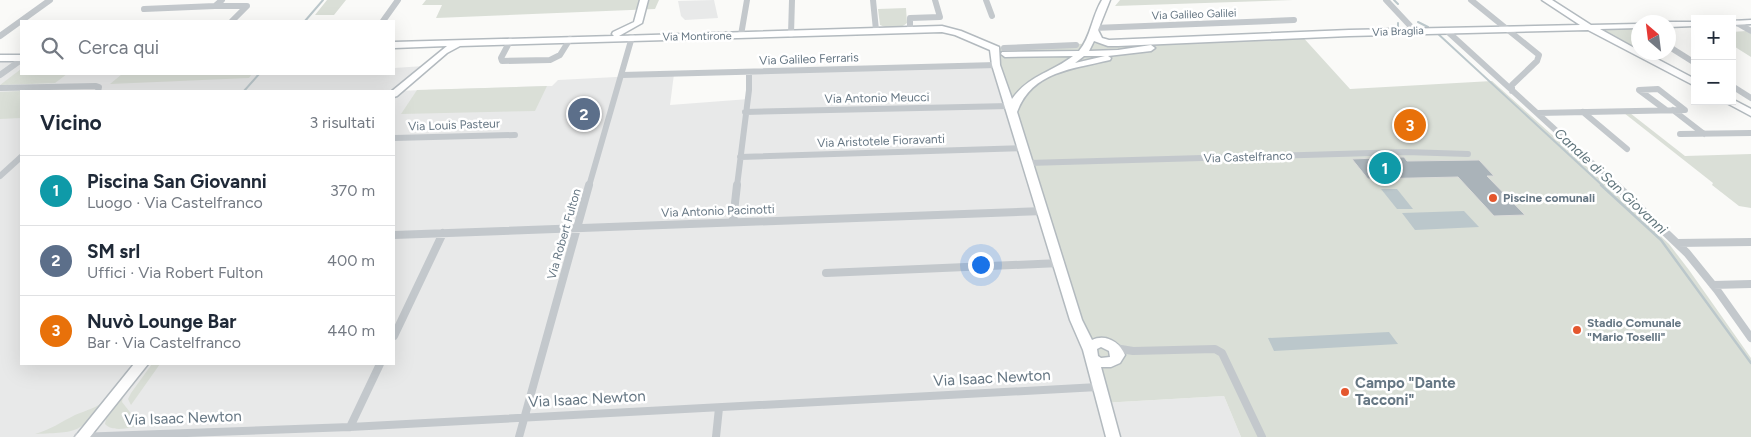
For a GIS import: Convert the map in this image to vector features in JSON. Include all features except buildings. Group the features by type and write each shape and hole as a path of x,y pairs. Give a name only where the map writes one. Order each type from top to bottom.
{"street":[{"path":"22,20 50,0"},
{"path":"215,6 222,0"},
{"path":"384,20 398,0"},
{"path":"632,37 638,33 637,25 644,0"},
{"path":"741,35 747,0"},
{"path":"791,34 792,0"},
{"path":"873,0 876,30"},
{"path":"910,30 910,18 940,17 935,0"},
{"path":"986,0 992,16"},
{"path":"1106,0 1101,7 1086,49 1001,50 996,65 1044,211 1076,320 1096,353 1098,387 1113,437"},
{"path":"1386,0 1415,30"},
{"path":"1471,0 1539,55 1537,61 1512,85 1512,91"},
{"path":"1546,0 1589,27 1691,81"},
{"path":"144,8 247,6 233,20"},
{"name":"Via Galileo Galilei","path":"1094,29 1294,20"},
{"path":"0,36 20,22"},
{"path":"1736,23 1751,22"},
{"path":"1676,25 1691,24"},
{"path":"1736,24 1751,31"},
{"path":"637,25 644,32 660,37"},
{"path":"600,38 619,34 637,25"},
{"name":"Via Braglia","path":"1094,29 1098,40 1108,43 1415,30 1506,30 1631,26"},
{"name":"Via Montirone","path":"444,47 459,42 942,29 1001,50 1045,54 1079,49"},
{"path":"1447,30 1677,243 1713,285 1751,338"},
{"name":"Via Robert Fulton","path":"519,437 577,226 632,37"},
{"path":"510,41 501,58 502,61 550,60 559,56 570,39"},
{"path":"1042,76 1092,62 1207,40"},
{"name":"Via Braglia","path":"1079,49 1127,52 1207,40"},
{"path":"395,44 444,47"},
{"path":"395,93 444,47"},
{"path":"1011,109 1018,96 1032,82 1079,49"},
{"path":"1676,51 1691,60"},
{"path":"0,58 20,59"},
{"path":"0,75 20,60"},
{"name":"Via Galileo Ferraris","path":"622,75 996,65"},
{"path":"733,222 749,72"},
{"path":"1497,77 1507,81 1518,79"},
{"path":"0,88 96,86 99,87 98,90"},
{"path":"1538,113 1669,110 1685,110 1658,89 1639,90 1669,110 1704,134"},
{"path":"1736,89 1751,98"},
{"path":"1736,105 1751,113"},
{"name":"Via Antonio Meucci","path":"745,112 1011,109"},
{"path":"1583,112 1628,149"},
{"path":"1680,134 1751,133"},
{"name":"Via Louis Pasteur","path":"395,138 515,135"},
{"name":"Via Aristotele Fioravanti","path":"740,157 1023,148"},
{"name":"Via Castelfranco","path":"1028,163 1406,152 1468,154"},
{"path":"0,176 20,158"},
{"name":"Via Antonio Pacinotti","path":"395,235 577,226 1044,211"},
{"path":"395,334 443,234"},
{"path":"1677,243 1751,242"},
{"path":"826,273 1060,263"},
{"path":"1713,285 1751,284"},
{"path":"1096,353 1110,344 1116,352"},
{"path":"1116,352 1215,349 1222,353 1262,437"},
{"path":"1096,353 1112,362 1116,352"},
{"path":"83,437 140,365"},
{"path":"350,427 380,365"},
{"name":"Via Isaac Newton","path":"78,437 350,427 1098,387"},
{"path":"716,437 719,408"}],"shaded area":[{"path":"327,0 346,0 334,15 315,15"},
{"path":"426,0 659,0 655,9 436,18 442,5 422,5"},
{"path":"714,0 718,18 685,20 681,16 678,1"},
{"path":"1120,0 1293,0 1115,6"},
{"path":"906,8 907,23 901,27 894,28 880,25 878,9"},
{"path":"1631,28 1631,48 1604,33 1603,29"},
{"path":"1746,31 1751,34 1751,57 1736,48 1736,32"},
{"path":"1300,34 1350,89 1492,81 1669,244 1689,270 1751,358 1751,437 1241,437 1224,396 1102,403 990,48"},
{"path":"20,57 20,75 395,75 395,68 424,66 395,91 552,86 558,80 674,74 670,105 749,99 750,72 995,64 1102,403 1224,396 1241,437 0,437 0,58"},
{"path":"20,70 20,75 66,75 55,83 0,85"},
{"path":"121,75 251,75 249,78 110,84"},
{"path":"547,86 535,111 401,114 417,90"},
{"path":"20,91 20,118 0,119 0,92"},
{"path":"1624,113 1630,113 1685,156 1751,154 1751,208 1739,206 1712,185 1713,183"},
{"path":"1381,189 1397,189 1413,209 1397,209"},
{"path":"1464,211 1479,227 1415,230 1402,213"},
{"path":"1389,332 1398,344 1274,351 1268,338"},
{"path":"151,365 159,365 131,405 128,399"},
{"path":"123,396 122,402 133,416 136,427 111,428 105,424 106,419"},
{"path":"107,399 90,419 77,429 61,433 35,434 96,407"}],"waterway":[{"path":"306,20 323,0"},
{"name":"Canale di San Giovanni","path":"1394,0 1398,4"},
{"name":"Canale di San Giovanni","path":"1418,22 1428,27"},
{"name":"Canale di San Giovanni","path":"1436,32 1603,186"},
{"path":"245,90 258,75"},
{"name":"Canale di San Giovanni","path":"1601,185 1661,240 1751,363"}],"place":[{"name":"SM srl","path":"584,114"},
{"name":"Nuvò Lounge Bar","path":"1410,125"},
{"name":"Piscina San Giovanni","path":"1385,168"},
{"name":"Piscine comunali","path":"1493,198"},
{"name":"Stadio Comunale \"Mario Toselli\"","path":"1577,330"},
{"name":"Campo \"Dante Tacconi\"","path":"1345,392"}]}
